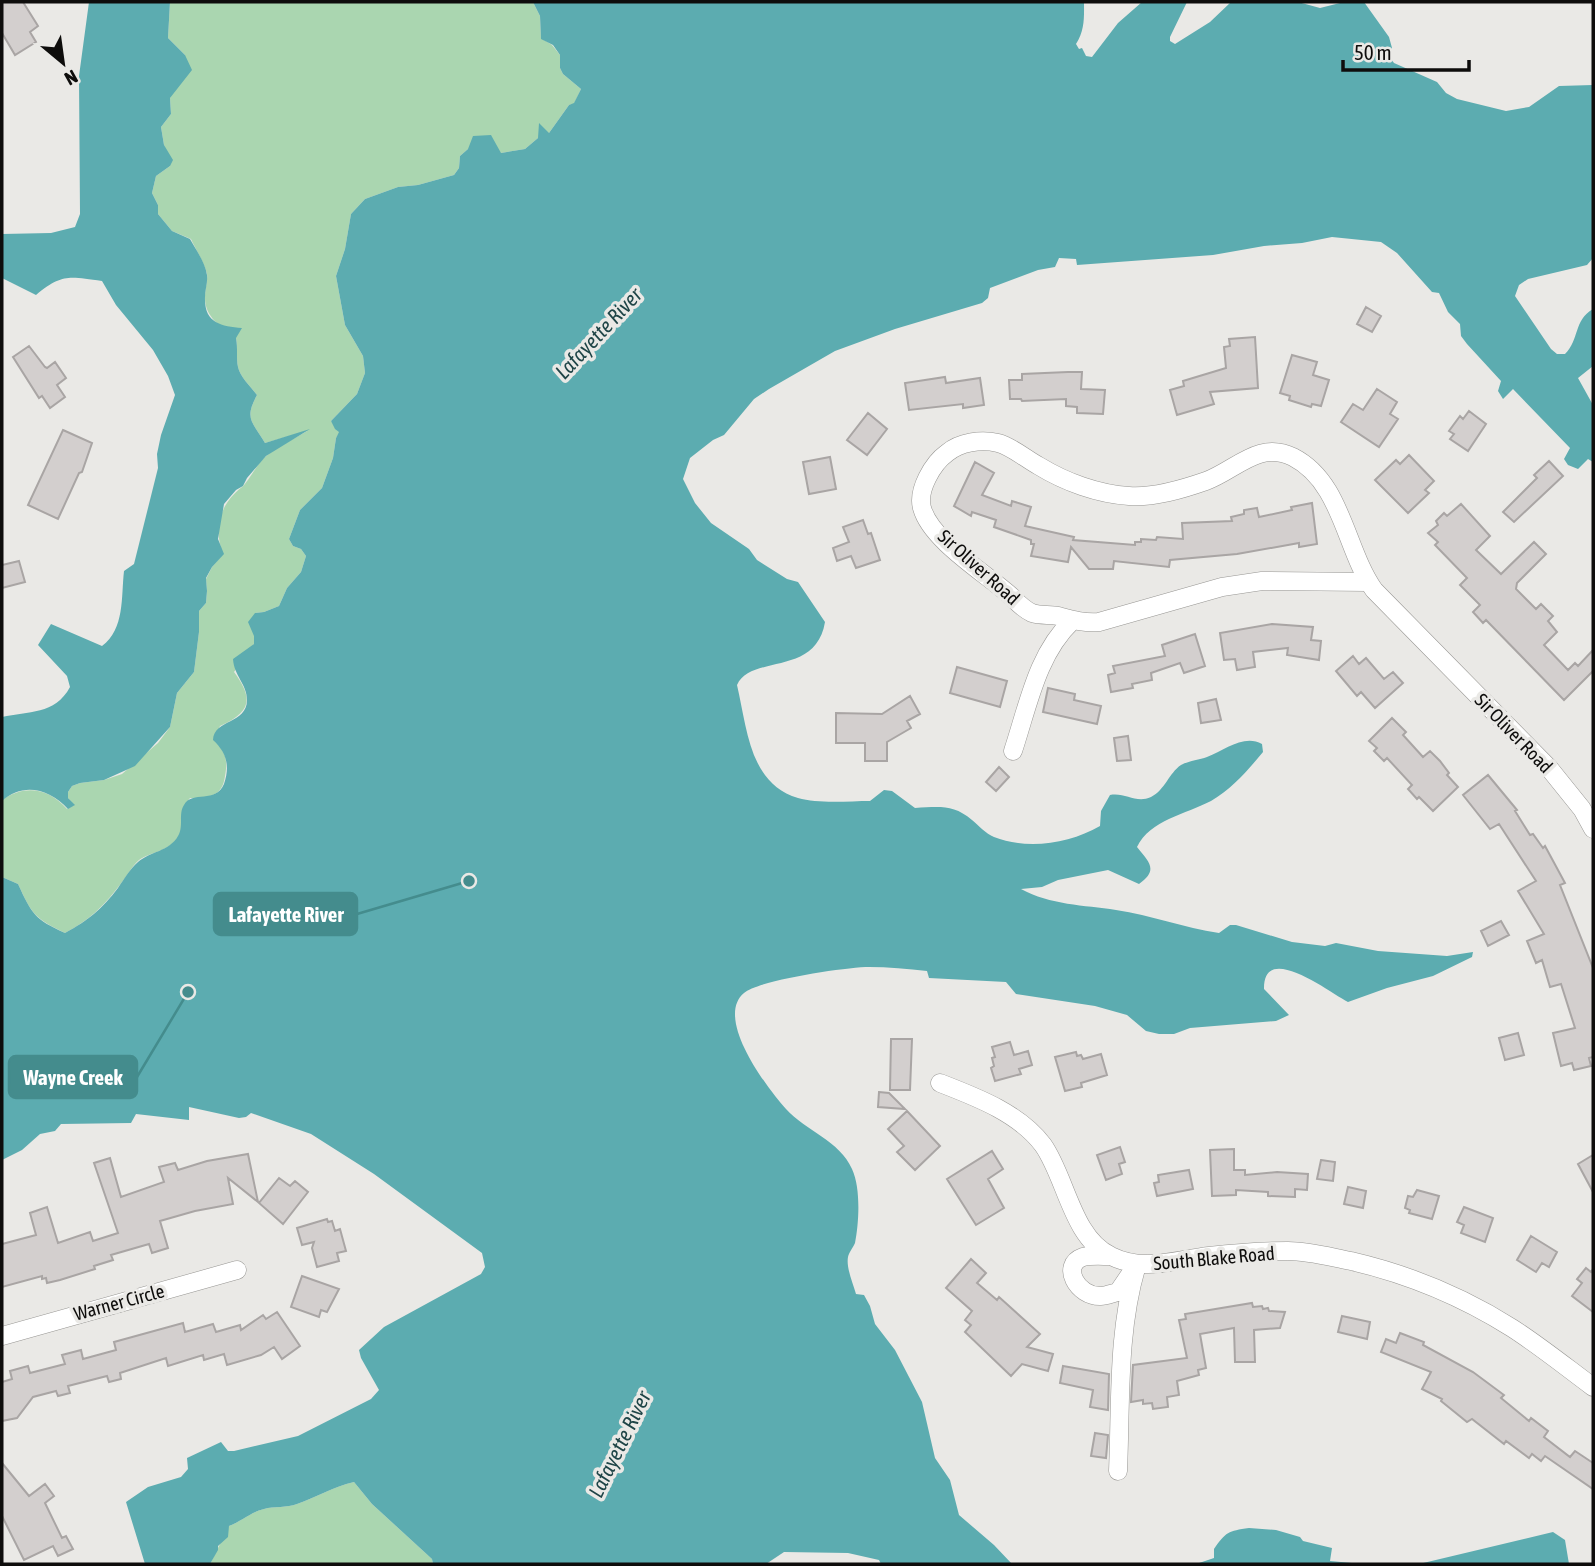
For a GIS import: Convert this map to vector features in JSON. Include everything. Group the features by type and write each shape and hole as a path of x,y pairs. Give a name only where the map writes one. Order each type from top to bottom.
{"street":[{"name":"Sir Oliver Road","path":"1368,582 1262,581 1222,586 1100,622 1083,623 1056,615 1040,615 1019,605 944,541 922,509 921,498 929,475 947,452 971,443 1000,443 1069,481 1098,491 1128,496 1162,493 1206,481 1256,454 1282,452 1307,466 1321,480 1332,497 1368,582 1549,768 1582,809 1593,829"},
{"path":"1013,751 1047,653 1058,635 1072,621"},
{"name":"South Blake Road","path":"940,1083 973,1096 1028,1129 1043,1145 1054,1164 1086,1234 1097,1247 1111,1256 1137,1265 1256,1251 1292,1251 1324,1255 1375,1267 1413,1279 1462,1300 1511,1327 1593,1387"},
{"name":"South Blake Road","path":"1111,1256 1085,1256 1078,1259 1073,1274 1079,1288 1086,1293 1101,1296 1118,1292 1137,1265"},
{"path":"1118,1471 1123,1338 1130,1288 1137,1265"},
{"name":"Warner Circle","path":"2,1336 237,1269"}],"green space":[{"path":"170,2 533,2 540,16 541,38 552,45 560,55 563,74 581,89 574,104 569,105 549,133 525,149 501,153 468,149 460,156 459,168 454,175 418,185 398,187 365,199 351,214 345,249 336,276 345,325 363,356 365,373 357,394 331,421 340,432 336,438 333,458 322,488 300,510 289,539 293,546 301,549 306,556 301,572 287,588 279,606 255,613 254,644 234,672 247,697 243,710 220,726 214,740 224,752 226,761 223,784 218,792 212,795 190,798 183,810 182,829 178,838 169,846 139,860 101,907 65,933 40,919 31,909 18,884 2,877 2,800 19,792 36,791 52,796 67,809 74,805 68,798 72,786 122,774 158,743 170,727 177,693 194,672 199,611 206,603 206,579 223,554 219,535 220,517 228,501 265,457 307,431 265,443 251,420 251,410 257,395 239,371 236,338 215,321 207,310 207,274 202,261 191,239 172,231 158,214 158,205 152,193 156,176 170,166 161,127 171,114 170,98 185,55 168,38"},
{"path":"354,1482 372,1504 432,1559 433,1564 210,1564 229,1526 259,1510 293,1505"}],"water":[{"path":"89,2 170,2 168,38 185,55 192,70 170,98 171,114 161,127 164,145 173,160 170,166 156,176 152,193 158,205 158,214 172,231 190,239 202,261 207,278 207,313 215,322 242,328 236,338 238,367 257,395 250,415 265,443 310,429 266,456 243,486 224,504 218,539 224,554 206,578 206,603 199,611 194,672 177,693 170,727 135,766 104,780 72,786 68,798 75,805 68,809 53,797 36,790 19,791 2,801 2,717 49,707 57,703 70,687 67,676 38,645 51,624 102,646 115,631 120,612 124,571 134,564 158,468 157,454 161,435 175,395 153,350 116,305 102,281 67,278 53,283 36,295 2,278 2,234 51,233 75,227 80,214 79,76"},
{"path":"533,2 1084,2 1082,29 1076,44 1086,56 1092,57 1118,23 1142,2 1187,2 1170,37 1170,41 1175,44 1210,22 1231,2 1298,2 1320,8 1344,2 1364,2 1389,37 1392,48 1387,54 1394,63 1437,82 1446,93 1457,99 1506,111 1529,107 1559,86 1593,85 1593,258 1587,265 1528,279 1519,285 1515,296 1557,354 1565,354 1570,348 1582,319 1593,309 1593,366 1578,378 1593,405 1593,462 1588,459 1578,469 1568,465 1564,459 1570,448 1513,389 1503,399 1498,391 1501,381 1461,336 1460,324 1448,312 1439,293 1432,292 1397,253 1381,242 1332,237 1213,255 1077,265 1076,259 1059,258 1055,267 1038,270 990,288 988,298 982,303 895,329 835,351 754,399 724,435 690,458 683,479 695,503 711,523 749,549 757,560 787,579 798,582 825,622 819,639 809,651 797,658 755,670 744,676 737,685 753,752 769,780 782,791 806,800 834,802 870,801 884,790 892,791 915,808 931,807 958,811 994,837 1020,843 1048,843 1075,837 1100,826 1101,811 1110,795 1146,799 1160,790 1181,765 1207,757 1234,744 1255,741 1262,744 1263,752 1233,785 1211,801 1160,824 1143,838 1137,847 1148,862 1150,870 1139,884 1108,870 1058,880 1042,887 1021,889 1055,901 1129,912 1219,933 1230,925 1236,925 1292,942 1325,946 1336,943 1378,951 1447,956 1473,952 1472,957 1433,976 1348,1002 1298,974 1285,969 1274,969 1267,975 1264,989 1289,1015 1276,1021 1190,1028 1174,1034 1146,1031 1127,1015 1095,1006 1016,994 1006,982 929,978 927,971 869,967 842,969 767,983 744,993 736,1004 735,1019 739,1035 756,1070 786,1109 839,1151 852,1169 857,1186 858,1206 855,1243 848,1257 848,1266 856,1294 864,1295 875,1324 895,1350 922,1402 935,1458 950,1480 959,1515 1012,1564 881,1564 879,1560 848,1553 784,1552 766,1564 433,1564 432,1559 372,1504 354,1482 293,1505 259,1510 229,1526 228,1537 218,1546 210,1564 145,1564 126,1502 148,1487 181,1477 188,1469 187,1458 221,1442 228,1451 234,1451 298,1436 371,1399 379,1390 359,1350 384,1327 481,1274 485,1267 482,1253 374,1174 311,1134 251,1113 239,1118 189,1107 189,1120 136,1114 131,1123 61,1124 55,1131 40,1134 22,1150 2,1160 2,877 18,884 31,909 40,919 65,933 101,908 138,862 174,841 180,832 182,809 188,801 216,794 224,784 226,760 213,740 219,728 242,713 247,700 233,659 254,644 254,636 248,622 255,613 279,606 287,588 301,572 306,556 301,549 293,546 289,539 300,510 322,488 333,458 339,432 331,421 357,394 365,373 363,356 345,325 336,276 345,249 351,214 365,199 398,187 418,185 454,175 459,168 460,156 468,149 473,136 491,135 501,153 525,149 538,138 539,123 549,133 569,105 574,103 581,89 563,74 560,55 553,45 541,39 540,16"},
{"path":"1249,1528 1276,1530 1300,1537 1303,1541 1332,1548 1330,1561 1363,1564 1196,1564 1214,1558 1214,1549 1228,1533"},
{"path":"1553,1532 1565,1540 1569,1564 1419,1564"}],"building":[{"path":"2,2 23,2 38,26 30,32 36,42 15,55 2,33"},
{"path":"1366,307 1381,316 1372,332 1357,324"},
{"path":"1255,337 1258,388 1210,392 1214,404 1177,415 1170,390 1184,386 1183,381 1226,368 1224,347 1230,346 1229,339"},
{"path":"29,346 45,367 55,362 66,378 57,385 65,397 50,408 42,396 39,398 13,357"},
{"path":"1292,355 1317,362 1313,375 1329,380 1321,406 1312,404 1311,407 1289,400 1290,396 1280,393"},
{"path":"1082,372 1081,389 1105,390 1103,414 1077,413 1077,407 1066,406 1066,399 1010,399 1009,380 1022,380 1022,374"},
{"path":"945,377 946,383 980,378 984,405 963,408 963,404 909,410 905,383"},
{"path":"1377,389 1397,402 1390,414 1398,419 1379,447 1341,422 1353,404 1363,410"},
{"path":"1469,411 1486,424 1468,451 1450,439 1454,434 1449,431 1460,416 1463,419"},
{"path":"868,413 887,429 867,455 847,440"},
{"path":"63,430 92,443 82,472 79,473 58,519 28,505"},
{"path":"1409,455 1434,481 1425,490 1429,493 1408,513 1375,480 1396,460 1400,464"},
{"path":"830,457 836,489 809,494 803,462"},
{"path":"1549,461 1563,476 1514,522 1503,512 1537,478 1534,475"},
{"path":"975,462 994,473 982,495 1011,506 1012,501 1031,507 1025,526 1074,537 1073,540 1135,545 1135,542 1141,542 1141,539 1156,540 1157,537 1183,539 1182,523 1232,521 1231,517 1244,514 1244,510 1257,508 1259,517 1312,503 1317,544 1299,547 1299,543 1237,554 1170,560 1169,567 1114,561 1113,569 1089,569 1071,547 1068,562 1031,556 1034,544 1031,544 1031,540 994,527 996,520 972,512 971,516 954,506"},
{"path":"1461,504 1490,536 1476,550 1501,574 1534,542 1546,554 1517,583 1516,589 1536,609 1541,604 1553,616 1548,621 1557,632 1544,645 1568,670 1575,663 1578,666 1593,650 1593,671 1564,700 1486,620 1483,623 1473,612 1480,605 1460,585 1467,578 1435,545 1438,542 1428,533 1438,525 1436,521 1444,513 1447,516"},
{"path":"863,520 868,534 871,533 880,560 856,568 851,556 837,561 833,548 849,542 843,527"},
{"path":"19,561 25,582 2,588 2,565"},
{"path":"1272,624 1313,627 1311,640 1321,641 1319,660 1287,655 1288,648 1253,652 1255,667 1237,670 1235,659 1224,660 1220,633"},
{"path":"1195,634 1205,666 1184,673 1180,663 1151,673 1152,680 1132,684 1133,688 1111,692 1108,675 1115,673 1113,666 1165,656 1162,645"},
{"path":"1353,656 1359,664 1366,658 1384,679 1393,672 1403,683 1375,708 1361,692 1357,696 1336,671"},
{"path":"957,667 1007,681 1000,707 950,693"},
{"path":"1048,688 1075,694 1074,700 1101,706 1097,724 1043,712"},
{"path":"910,696 920,714 907,721 911,728 887,742 887,761 865,761 865,743 836,743 836,713 882,714"},
{"path":"1216,699 1221,720 1201,723 1198,703"},
{"path":"1392,718 1406,732 1403,735 1423,757 1430,751 1440,761 1449,773 1447,775 1458,787 1433,811 1419,797 1417,799 1408,789 1412,785 1387,758 1384,761 1374,751 1377,748 1369,741"},
{"path":"1128,736 1131,760 1117,761 1114,738"},
{"path":"999,767 1009,777 996,791 986,782"},
{"path":"1488,775 1517,810 1515,811 1530,835 1533,834 1543,848 1545,846 1565,883 1560,885 1593,968 1593,1057 1589,1058 1591,1066 1574,1070 1572,1063 1561,1066 1553,1033 1575,1028 1561,984 1550,987 1542,960 1536,963 1527,941 1544,934 1518,891 1536,881 1499,824 1490,829 1463,795"},
{"path":"1501,921 1509,935 1488,946 1481,931"},
{"path":"1518,1033 1524,1055 1505,1060 1499,1038"},
{"path":"891,1039 912,1039 910,1090 890,1090"},
{"path":"1010,1042 1014,1055 1028,1051 1032,1065 1019,1069 1021,1074 995,1081 991,1068 994,1066 992,1058 995,1057 992,1047"},
{"path":"1076,1052 1077,1056 1081,1055 1083,1059 1101,1054 1107,1075 1081,1083 1082,1087 1065,1091 1055,1057"},
{"path":"879,1092 889,1093 905,1109 878,1107"},
{"path":"907,1111 940,1146 915,1170 897,1152 904,1146 888,1129"},
{"path":"1120,1147 1125,1162 1119,1164 1122,1174 1106,1180 1097,1155"},
{"path":"1234,1149 1234,1170 1245,1170 1245,1175 1277,1172 1308,1174 1307,1190 1295,1189 1295,1197 1268,1196 1268,1192 1236,1190 1236,1195 1212,1196 1210,1150"},
{"path":"992,1151 1003,1169 988,1179 1004,1208 976,1225 947,1179"},
{"path":"248,1154 258,1202 228,1178 233,1204 160,1221 168,1248 152,1253 149,1244 111,1255 113,1260 94,1266 95,1269 60,1280 47,1283 42,1276 2,1287 2,1244 36,1235 30,1213 47,1207 58,1243 90,1232 93,1241 118,1233 94,1163 110,1158 121,1197 164,1182 159,1167 175,1163 178,1170 207,1161"},
{"path":"1593,1155 1593,1192 1578,1164"},
{"path":"1321,1160 1335,1162 1333,1181 1317,1179"},
{"path":"1189,1170 1193,1189 1157,1196 1154,1183 1159,1182 1158,1175"},
{"path":"279,1178 290,1186 295,1181 308,1192 283,1224 259,1203"},
{"path":"1348,1187 1366,1191 1363,1208 1344,1204"},
{"path":"1417,1190 1439,1196 1432,1219 1409,1213 1410,1210 1405,1208 1408,1196 1413,1197"},
{"path":"1464,1207 1493,1218 1485,1242 1461,1233 1464,1225 1457,1222"},
{"path":"327,1219 328,1222 332,1221 335,1231 340,1229 346,1251 337,1253 339,1261 317,1267 312,1248 314,1242 302,1245 297,1228"},
{"path":"1531,1236 1557,1252 1549,1267 1542,1263 1536,1272 1517,1260"},
{"path":"971,1259 986,1273 977,1283 997,1300 999,1297 1040,1334 1027,1347 1053,1354 1048,1371 1022,1364 1011,1376 965,1332 971,1325 965,1320 972,1311 946,1288"},
{"path":"1586,1268 1591,1272 1593,1269 1593,1312 1572,1296 1582,1283 1577,1279"},
{"path":"302,1276 339,1289 327,1312 321,1310 319,1317 291,1307"},
{"path":"1252,1303 1253,1307 1262,1306 1269,1311 1285,1312 1280,1328 1254,1330 1255,1362 1235,1362 1234,1328 1200,1334 1206,1368 1198,1370 1199,1375 1177,1381 1179,1395 1167,1397 1168,1407 1153,1409 1152,1403 1143,1404 1143,1400 1131,1402 1133,1365 1187,1358 1179,1320 1186,1319 1185,1314"},
{"path":"277,1312 300,1346 282,1359 274,1347 261,1355 227,1365 224,1354 204,1360 203,1355 168,1366 166,1358 120,1373 121,1379 109,1382 107,1376 68,1386 70,1393 58,1396 56,1391 33,1397 17,1418 2,1421 2,1382 12,1379 10,1371 28,1366 30,1373 65,1364 62,1355 81,1350 83,1359 116,1350 114,1342 183,1323 185,1332 213,1324 216,1332 240,1325 241,1330 263,1315 266,1319"},
{"path":"1342,1316 1370,1322 1367,1339 1338,1332"},
{"path":"1400,1333 1424,1342 1423,1345 1473,1372 1504,1395 1501,1398 1529,1421 1531,1418 1548,1431 1544,1437 1570,1457 1575,1451 1593,1463 1593,1489 1545,1456 1541,1461 1532,1454 1529,1458 1506,1441 1504,1444 1472,1419 1467,1422 1441,1401 1442,1399 1422,1389 1431,1372 1381,1352 1386,1339 1396,1343"},
{"path":"1063,1366 1109,1374 1108,1410 1090,1407 1093,1390 1060,1383"},
{"path":"1095,1433 1108,1435 1106,1458 1091,1456"},
{"path":"2,1463 29,1496 45,1484 54,1496 45,1503 62,1538 66,1536 73,1549 58,1556 53,1546 24,1560 2,1516"}],"place":[{"name":"Lafayette River","path":"469,881"},
{"name":"Wayne Creek","path":"188,992"}]}
